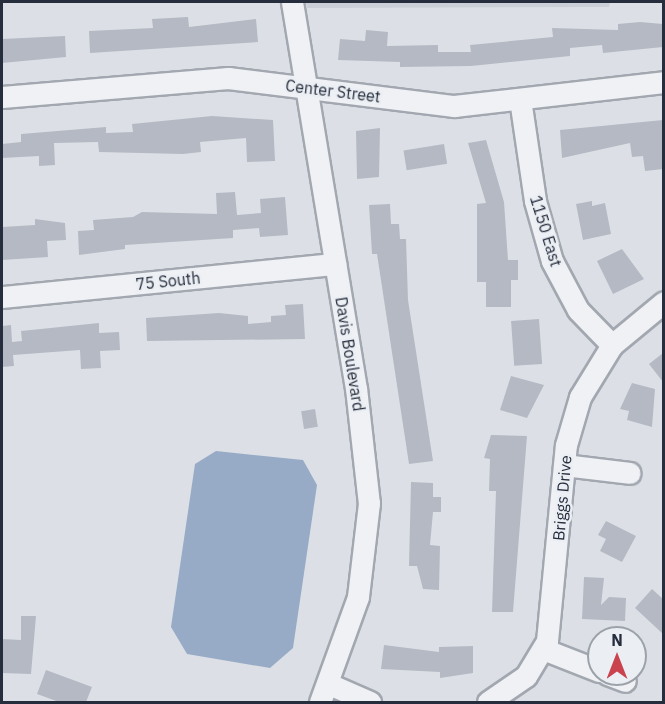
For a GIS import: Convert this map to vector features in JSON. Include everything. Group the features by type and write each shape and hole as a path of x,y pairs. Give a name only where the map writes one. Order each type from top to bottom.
{"street":[{"name":"Davis Boulevard","path":"293,2 303,87 335,264 369,503 358,597 324,693"},
{"name":"Center Street","path":"2,98 228,78 454,106 663,82"},
{"name":"1150 East","path":"520,99 545,242 578,310 612,345"},
{"name":"75 South","path":"2,297 335,264"},
{"name":"Briggs Drive","path":"488,702 518,684 543,649 551,625 564,465 580,397 612,345 663,302"},
{"path":"564,465 630,473"},
{"path":"543,649 587,666"},
{"path":"324,693 370,702"}],"shaded area":[{"path":"306,2 610,2 609,7 307,8"}],"water":[{"path":"216,451 303,460 317,485 293,648 270,668 187,654 171,627 195,464"}],"building":[{"path":"188,17 189,27 256,19 258,42 90,53 89,31 153,28 152,19"},
{"path":"640,22 663,24 663,47 603,53 602,45 570,48 570,56 471,66 400,67 400,62 338,60 340,39 365,41 366,30 388,32 387,46 438,45 438,52 471,52 470,45 553,37 552,28 618,30 618,24"},
{"path":"65,36 66,57 2,63 2,39"},
{"path":"212,116 273,120 275,161 247,162 246,138 200,142 201,152 183,154 99,152 98,142 54,143 55,165 39,166 39,156 2,158 2,144 21,142 21,134 106,127 106,133 133,132 132,124"},
{"path":"663,120 663,169 645,171 643,156 632,157 630,143 562,158 560,130"},
{"path":"380,128 379,177 357,179 356,131"},
{"path":"486,140 504,202 508,260 518,260 518,280 511,280 511,307 486,307 486,282 477,282 477,204 486,203 468,143"},
{"path":"444,144 447,164 407,170 404,150"},
{"path":"235,192 237,215 261,213 260,199 285,197 288,235 260,237 259,228 233,230 233,238 125,245 125,249 79,255 78,231 94,230 93,220 133,217 142,212 217,214 216,193"},
{"path":"592,201 592,206 605,203 611,234 583,240 576,204"},
{"path":"390,204 391,224 399,224 400,239 406,239 408,300 433,461 409,464 377,254 372,254 369,205"},
{"path":"35,219 65,223 66,240 47,241 48,257 2,260 2,227 35,225"},
{"path":"622,249 644,279 613,294 597,261"},
{"path":"303,304 305,339 147,341 146,318 219,313 248,316 248,324 271,322 271,316 286,315 285,305"},
{"path":"539,319 542,364 514,366 511,321"},
{"path":"99,323 99,333 119,332 120,350 100,351 101,368 81,369 80,350 13,355 14,366 2,367 2,326 11,325 12,342 22,341 21,331"},
{"path":"663,353 663,382 649,364"},
{"path":"511,376 544,385 527,418 500,410"},
{"path":"632,383 655,389 652,427 627,420 629,411 620,409"},
{"path":"315,409 318,427 304,429 301,411"},
{"path":"491,435 527,436 513,612 492,612 496,491 489,491 490,459 484,458"},
{"path":"411,482 433,483 433,497 441,497 441,512 433,512 430,545 440,546 439,590 423,589 417,566 409,566"},
{"path":"606,521 636,536 622,562 600,551 606,539 598,535"},
{"path":"584,577 604,578 601,605 609,597 626,598 625,621 582,619"},
{"path":"652,589 663,599 663,634 635,608"},
{"path":"21,616 36,616 31,674 2,673 2,639 21,640"},
{"path":"384,645 439,652 439,647 473,646 473,673 440,678 440,672 381,669"},
{"path":"46,670 92,687 86,702 59,702 37,694"}]}
